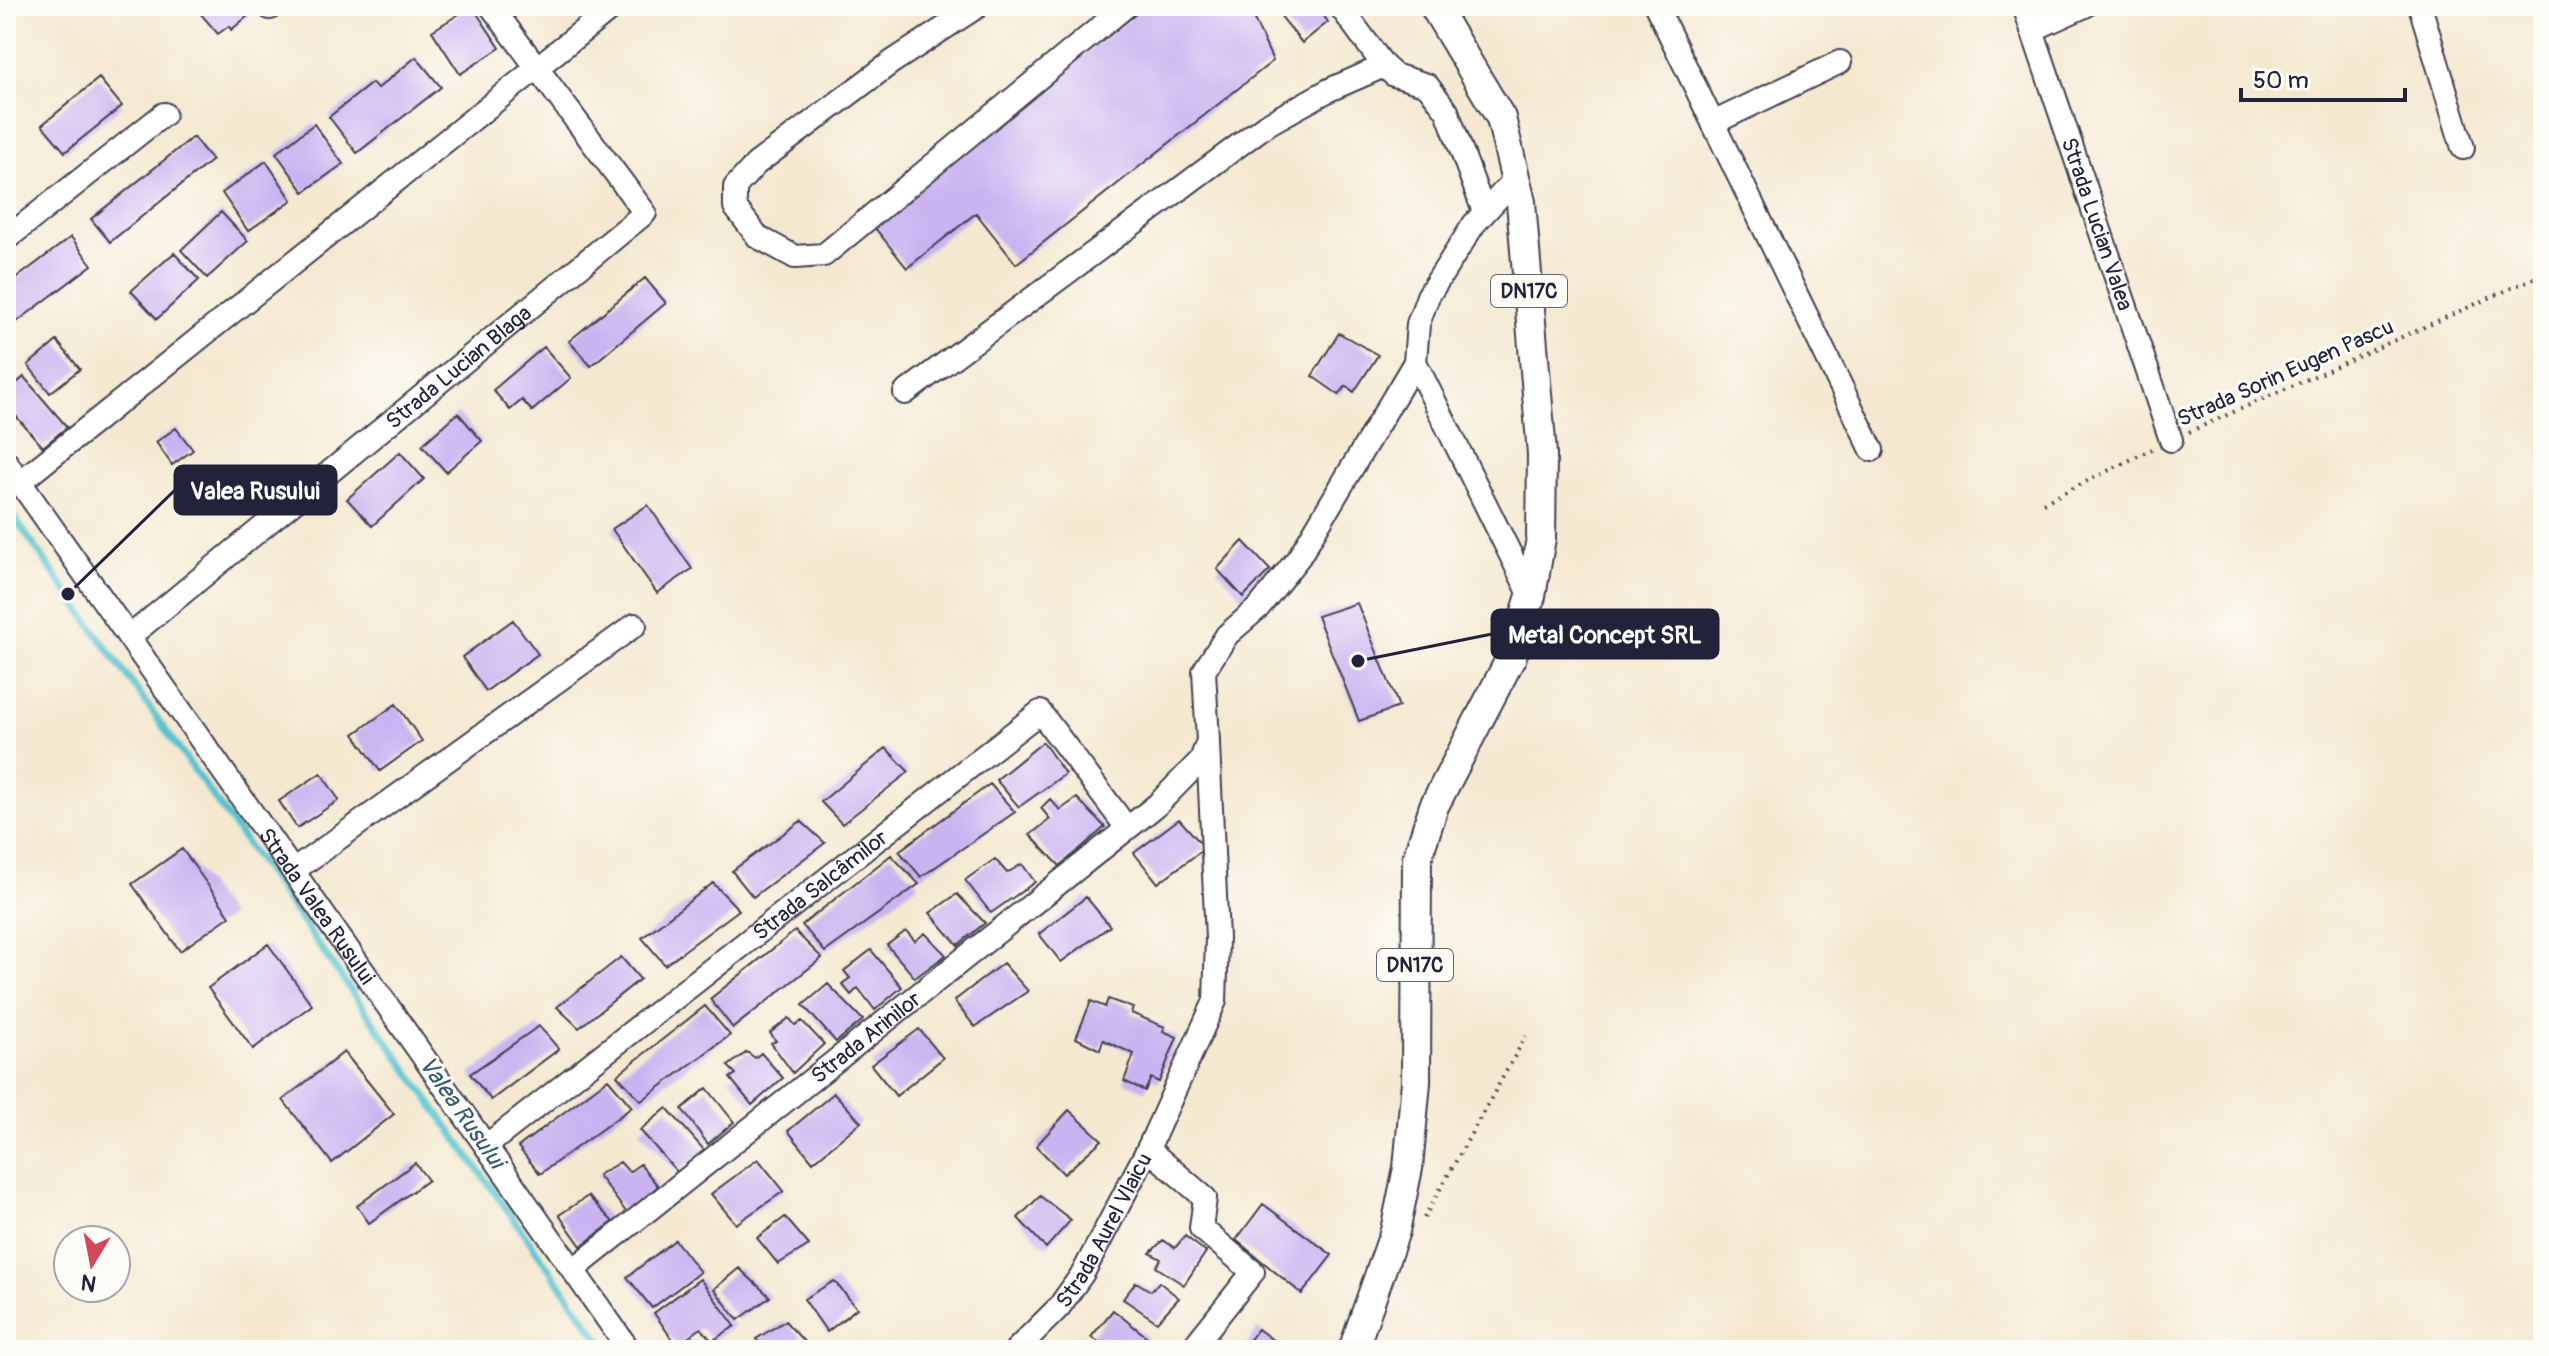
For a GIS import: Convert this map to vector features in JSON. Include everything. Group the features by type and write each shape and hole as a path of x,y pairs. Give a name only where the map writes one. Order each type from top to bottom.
{"main road":[{"name":"DN17C","path":"1352,1349 1395,1231 1408,1168 1416,1082 1417,859 1434,806 1512,656 1531,596 1541,538 1542,454 1521,202 1501,118 1434,6"}],"street":[{"name":"Strada Lucian Blaga","path":"129,637 645,213 538,65 491,6"},
{"path":"20,482 614,6"},
{"path":"978,6 892,62 756,164 735,187 735,207 758,237 795,257 824,255 1126,6"},
{"path":"1340,6 1384,66 1394,75 1427,85 1447,111 1484,212"},
{"path":"1656,6 1872,450"},
{"name":"Strada Lucian Valea","path":"2024,6 2171,440"},
{"path":"2032,30 2085,6"},
{"path":"2420,6 2463,148"},
{"path":"1713,123 1840,62"},
{"path":"905,393 1266,125 1329,90 1384,66"},
{"path":"6,239 164,114"},
{"path":"1148,1149 1215,1001 1217,938 1204,671 1227,635 1259,607 1299,557 1415,362 1418,324 1428,296 1484,212 1516,178"},
{"path":"1415,362 1531,596"},
{"name":"Strada Valea Rusului","path":"6,462 629,1350"},
{"path":"293,871 635,625"},
{"name":"Strada Salcâmilor","path":"486,1146 1040,712 1127,828"},
{"name":"Strada Arinilor","path":"573,1270 1158,804 1201,760 1208,741"},
{"name":"Strada Aurel Vlaicu","path":"1016,1350 1059,1307 1083,1273 1148,1149 1205,1198 1201,1228 1253,1272 1191,1350"}],"path":[{"name":"Strada Sorin Eugen Pascu","path":"2043,503 2171,440 2543,274"},
{"path":"1395,1231 1419,1223 1435,1204 1526,1036"}],"building":[{"path":"194,6 260,6 231,30 229,26 218,34"},
{"path":"472,6 500,48 460,74 432,31"},
{"path":"1146,6 1248,6 1273,61 1016,264 976,213 907,268 871,223"},
{"path":"1273,6 1317,6 1328,22 1302,43"},
{"path":"416,57 441,87 357,153 329,117 372,83 377,89"},
{"path":"99,78 122,106 65,152 42,125"},
{"path":"314,124 343,164 304,192 276,153"},
{"path":"193,137 212,160 110,242 91,219"},
{"path":"266,161 292,200 248,231 222,193"},
{"path":"221,212 248,241 207,278 181,250"},
{"path":"71,237 92,265 6,330 6,286"},
{"path":"174,253 199,280 157,319 131,291"},
{"path":"645,278 666,303 591,366 569,341"},
{"path":"1339,333 1378,355 1354,392 1346,386 1339,395 1312,376"},
{"path":"57,341 80,369 50,393 28,365"},
{"path":"544,347 571,378 532,411 522,400 510,410 493,390"},
{"path":"24,377 67,427 43,447 6,405 6,392"},
{"path":"458,413 482,441 446,472 422,445"},
{"path":"176,428 193,450 172,465 156,442"},
{"path":"400,452 424,479 372,526 347,499"},
{"path":"648,505 692,569 657,593 612,529"},
{"path":"1243,541 1270,570 1243,597 1217,569"},
{"path":"1357,603 1399,707 1359,721 1317,616"},
{"path":"513,620 538,654 486,691 462,657"},
{"path":"396,704 422,741 380,771 354,734"},
{"path":"1043,742 1065,774 1019,807 996,780"},
{"path":"886,748 909,772 842,824 821,802"},
{"path":"321,773 339,800 297,828 279,801"},
{"path":"990,784 1015,812 921,877 899,851"},
{"path":"1077,798 1105,827 1060,866 1030,835 1050,819 1041,808 1050,799 1060,810"},
{"path":"1179,819 1205,848 1158,883 1134,853"},
{"path":"801,821 825,843 753,897 732,871"},
{"path":"182,849 230,916 180,951 132,884"},
{"path":"891,855 919,884 825,952 802,925"},
{"path":"995,859 1007,873 1022,864 1035,882 991,913 965,880"},
{"path":"713,883 739,910 665,965 642,938"},
{"path":"957,894 985,923 958,945 930,913"},
{"path":"1086,897 1110,926 1061,962 1039,934"},
{"path":"795,931 822,958 733,1028 710,999"},
{"path":"906,931 915,941 925,933 946,955 915,978 887,945"},
{"path":"268,944 312,1005 253,1049 208,988"},
{"path":"871,950 902,987 875,1010 858,988 851,995 842,984 850,978 844,971"},
{"path":"621,957 640,979 579,1028 557,1007"},
{"path":"1003,963 1028,991 975,1027 954,1001"},
{"path":"828,984 863,1020 836,1042 803,1005"},
{"path":"1108,999 1133,1008 1131,1013 1165,1027 1163,1031 1177,1037 1159,1082 1151,1078 1145,1091 1124,1081 1134,1054 1103,1040 1100,1050 1076,1038 1091,1001 1105,1007"},
{"path":"705,1006 730,1035 641,1101 617,1075"},
{"path":"789,1018 795,1025 802,1021 824,1044 793,1073 771,1043 776,1041 770,1033"},
{"path":"539,1026 559,1049 491,1100 470,1074"},
{"path":"919,1029 943,1058 896,1096 871,1065"},
{"path":"344,1052 394,1114 332,1163 283,1100"},
{"path":"747,1052 755,1058 761,1053 783,1078 752,1105 730,1078 736,1074 728,1066"},
{"path":"608,1079 632,1107 540,1174 518,1147"},
{"path":"707,1088 734,1122 708,1144 682,1109"},
{"path":"834,1093 861,1122 813,1162 788,1131"},
{"path":"667,1108 705,1151 677,1172 640,1130"},
{"path":"1069,1110 1102,1140 1064,1174 1036,1146"},
{"path":"758,1159 784,1191 736,1224 711,1194"},
{"path":"620,1162 629,1172 640,1164 658,1186 627,1213 598,1175"},
{"path":"415,1163 428,1180 369,1223 357,1206"},
{"path":"588,1196 613,1222 581,1246 559,1215"},
{"path":"1040,1196 1071,1220 1046,1248 1018,1218"},
{"path":"1263,1204 1332,1255 1302,1294 1236,1240"},
{"path":"785,1217 809,1245 778,1264 757,1238"},
{"path":"1185,1236 1206,1252 1184,1285 1156,1267 1161,1259 1150,1253 1163,1240 1175,1248"},
{"path":"675,1240 700,1272 652,1308 627,1277"},
{"path":"739,1268 770,1297 738,1320 714,1289"},
{"path":"700,1279 735,1326 712,1341 701,1328 677,1346 654,1313"},
{"path":"834,1281 857,1308 827,1332 804,1299"},
{"path":"1136,1282 1151,1291 1159,1282 1179,1298 1157,1322 1123,1299"},
{"path":"1113,1310 1147,1337 1138,1350 1098,1350 1102,1344 1091,1337"},
{"path":"785,1321 810,1348 765,1350 756,1339"},
{"path":"1258,1329 1286,1350 1242,1350"}],"waterway":[{"name":"Valea Rusului","path":"6,506 607,1350"}],"place":[{"name":"Valea Rusului","path":"68,594"},
{"name":"Metal Concept SRL","path":"1358,661"}]}
